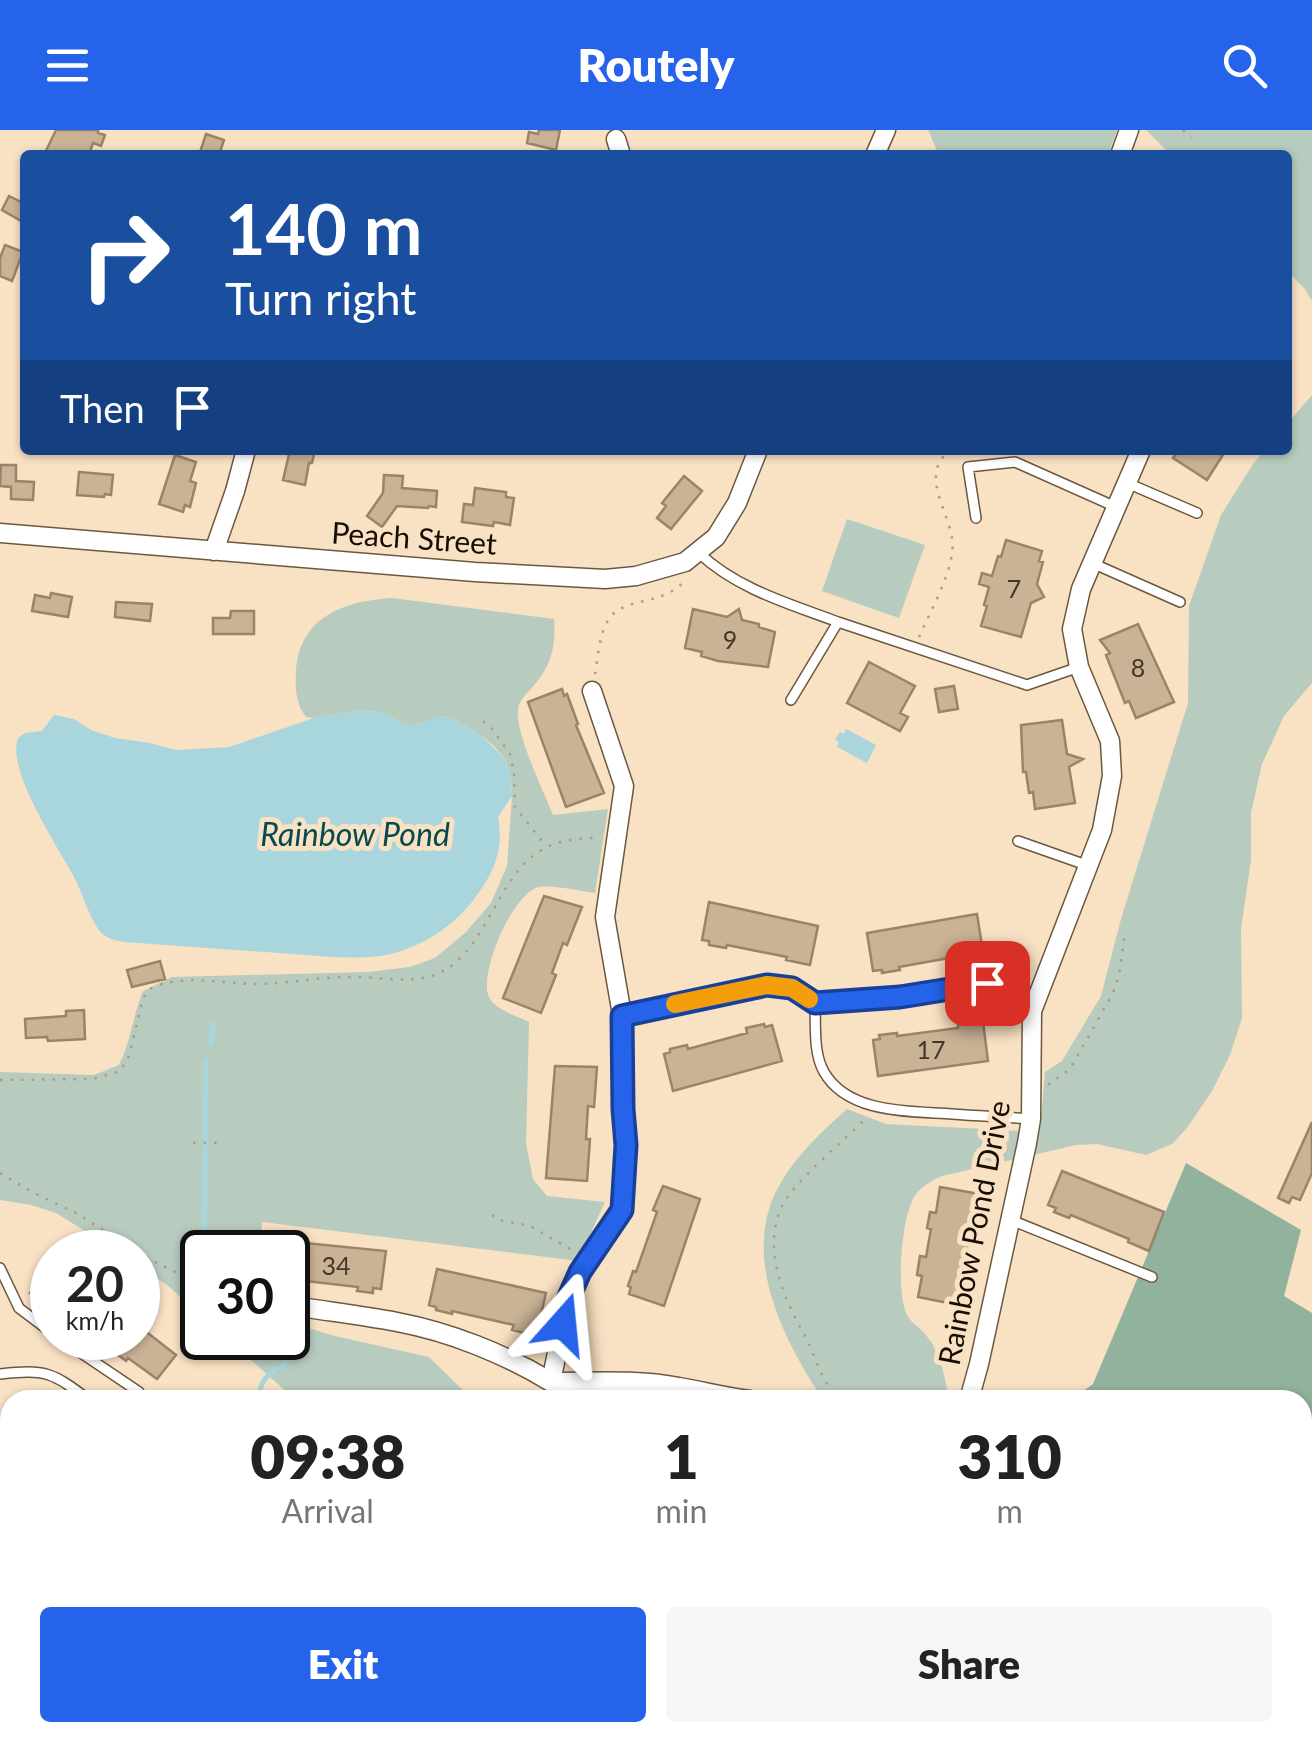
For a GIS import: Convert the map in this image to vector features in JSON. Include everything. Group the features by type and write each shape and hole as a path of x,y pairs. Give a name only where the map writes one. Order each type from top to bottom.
{"street":[{"path":"214,551 245,455"},
{"path":"693,557 724,527 756,455"},
{"name":"Rainbow Pond Drive","path":"972,1390 1028,1143 1032,1011 1102,830 1112,776 1110,742 1079,666 1072,630 1080,588 1139,455"},
{"name":"Peach Street","path":"0,533 605,579 636,576 693,557"},
{"path":"551,1382 568,1299 580,1272 622,1210 626,1145 622,1016 604,917 624,786 592,691"},
{"path":"310,1308 398,1322 445,1335 521,1364 551,1382 678,1386 693,1390"}],"lane":[{"path":"976,518 968,467 1015,462 1116,507"},
{"path":"1127,483 1197,513"},
{"path":"693,557 762,594 1027,685 1079,666"},
{"path":"1092,563 1180,602"},
{"path":"791,700 838,622"},
{"path":"1018,842 1089,866"},
{"path":"622,1016 767,985 792,988 815,1003 900,997 987,983"},
{"path":"815,1003 821,1068 840,1092 878,1106 913,1112 1030,1119"},
{"path":"1010,1220 1152,1277"},
{"path":"0,1268 19,1308 30,1316"},
{"path":"91,1360 135,1390"},
{"path":"0,1374 44,1372 76,1390"}],"path":[{"path":"1184,130 1191,138"},
{"path":"914,648 953,550 935,473 946,455"},
{"path":"592,691 608,620 622,608 670,594 685,581 693,557"},
{"path":"483,721 510,754 515,807 547,847"},
{"path":"0,1080 93,1079 120,1071 129,1056 145,994 153,987 190,981 262,984 350,976 429,978 469,949 524,864 538,852 572,839 615,841"},
{"path":"1031,1088 1046,1086 1070,1069 1113,993 1125,934"},
{"path":"830,1390 793,1315 773,1246 782,1205 878,1106"},
{"path":"193,1144 218,1144"},
{"path":"0,1173 180,1273"},
{"path":"492,1215 530,1226 575,1252 592,1256"}],"green space":[{"path":"928,130 1117,130 1110,150 937,150"},
{"path":"1146,130 1312,130 1312,301 1292,276 1292,150 1166,150"},
{"path":"1312,395 1312,683 1284,716 1262,764 1251,813 1251,860 1241,929 1242,1018 1230,1055 1212,1091 1172,1144 1146,1155 1097,1144 1076,1145 942,1176 922,1188 907,1219 901,1255 902,1291 908,1317 939,1357 947,1390 817,1390 784,1329 767,1277 766,1224 779,1185 815,1139 847,1109 886,1124 1040,1132 1045,1072 1062,1061 1101,996 1188,703 1189,606 1221,515 1261,455 1292,455 1292,418"},
{"path":"847,519 925,545 899,618 822,591"},
{"path":"392,598 554,619 549,662 520,703 518,720 553,815 608,809 595,893 559,887 539,887 529,892 500,935 487,986 496,1006 529,1022 526,1144 533,1179 547,1196 605,1202 578,1261 262,1222 261,1230 180,1230 180,1297 160,1280 160,1230 83,1230 56,1213 0,1200 0,1072 94,1075 119,1065 143,991 172,977 368,972 410,967 435,958 466,932 491,903 507,866 512,796 505,759 494,746 452,718 439,716 410,726 379,712 360,710 314,718 306,717 298,702 299,653 315,625 341,608"},
{"path":"1186,1163 1301,1230 1284,1296 1312,1313 1312,1390 1085,1390 1093,1384"},
{"path":"310,1329 429,1357 463,1390 285,1390 251,1360 310,1360"}],"water":[{"name":"Rainbow Pond","path":"359,710 379,712 410,726 439,716 452,718 481,735 505,759 511,777 512,796 498,817 500,838 496,858 477,895 450,924 428,939 379,956 329,957 124,942 106,937 94,923 75,879 36,809 16,752 18,738 42,731 54,715 74,719 115,738 176,750 229,747 314,718"},
{"path":"846,729 876,745 867,763 837,747 839,742 835,740"}],"building":[{"path":"56,130 98,130 105,135 101,146 93,143 91,150 46,150"},
{"path":"539,130 560,130 556,150 527,143 529,132 538,134"},
{"path":"206,134 224,140 221,150 201,150"},
{"path":"9,196 20,202 20,220 2,210"},
{"path":"5,245 20,251 12,281 0,276"},
{"path":"175,455 196,462 190,481 196,483 190,507 185,505 183,512 159,504"},
{"path":"289,455 314,455 305,485 283,480"},
{"path":"1175,455 1223,455 1207,480 1173,458"},
{"path":"1,465 16,465 16,481 34,482 33,500 11,499 11,487 0,486"},
{"path":"79,472 113,475 111,495 77,495"},
{"path":"384,475 403,476 402,488 437,491 436,507 397,506 382,527 367,516 383,493"},
{"path":"684,476 702,491 671,529 657,518 666,506 662,503"},
{"path":"475,488 506,492 506,497 514,498 510,525 462,522 464,504 473,505"},
{"path":"1006,540 1042,551 1037,584 1044,597 1031,603 1021,637 981,626 989,587 979,584 982,573 992,576"},
{"path":"51,593 72,597 68,617 32,611 35,595 50,598"},
{"path":"116,602 152,604 150,621 115,617"},
{"path":"693,609 727,617 739,609 742,620 775,632 768,667 718,661 685,648"},
{"path":"231,611 254,611 254,634 213,634 213,618 230,618"},
{"path":"1138,624 1174,702 1136,718 1129,701 1125,703 1106,655 1110,653 1100,640"},
{"path":"869,662 915,686 900,713 908,717 900,731 847,703"},
{"path":"954,686 958,709 939,712 935,689"},
{"path":"562,689 604,793 566,807 528,702"},
{"path":"1062,720 1067,754 1083,759 1069,767 1075,803 1035,809 1033,792 1029,793 1023,772 1021,725"},
{"path":"544,896 582,907 567,945 563,943 541,1013 503,998"},
{"path":"709,902 818,926 810,965 727,945 709,945 709,941 702,940"},
{"path":"977,914 983,952 979,956 960,956 882,973 873,971 867,933"},
{"path":"160,961 165,979 132,987 127,970"},
{"path":"84,1010 85,1039 26,1038 25,1019 66,1016 66,1011"},
{"path":"983,1022 988,1061 878,1076 873,1040 880,1039 879,1035 958,1028 958,1023"},
{"path":"772,1025 782,1061 673,1091 664,1054 670,1049 687,1045 688,1049 747,1033 746,1028"},
{"path":"555,1066 597,1067 594,1107 588,1106 587,1181 546,1178"},
{"path":"1312,1122 1312,1173 1300,1200 1292,1197 1289,1203 1278,1198"},
{"path":"1062,1171 1164,1212 1149,1251 1071,1215 1069,1218 1054,1212 1056,1208 1048,1205"},
{"path":"663,1186 700,1199 664,1306 629,1294 628,1286"},
{"path":"940,1187 980,1194 973,1233 969,1233 960,1297 954,1296 953,1304 918,1297 920,1256 926,1257 930,1212 936,1213"},
{"path":"310,1243 386,1251 381,1289 373,1288 373,1293 357,1291 358,1287 310,1282"},
{"path":"437,1269 546,1293 536,1336 512,1330 514,1325 436,1310 429,1305"},
{"path":"160,1342 176,1355 157,1379 131,1360 160,1360"}],"waterway":[{"path":"211,1044 213,1024"},
{"path":"204,1230 206,1060"},
{"path":"261,1390 265,1379 285,1365 286,1360"}],"slow traffic":[{"path":"675,1004 767,985 792,988 809,999"}],"route":[{"path":"563,1324 568,1299 580,1272 622,1210 626,1145 622,1016 767,985 792,988 815,1003 900,997 987,983"}]}
